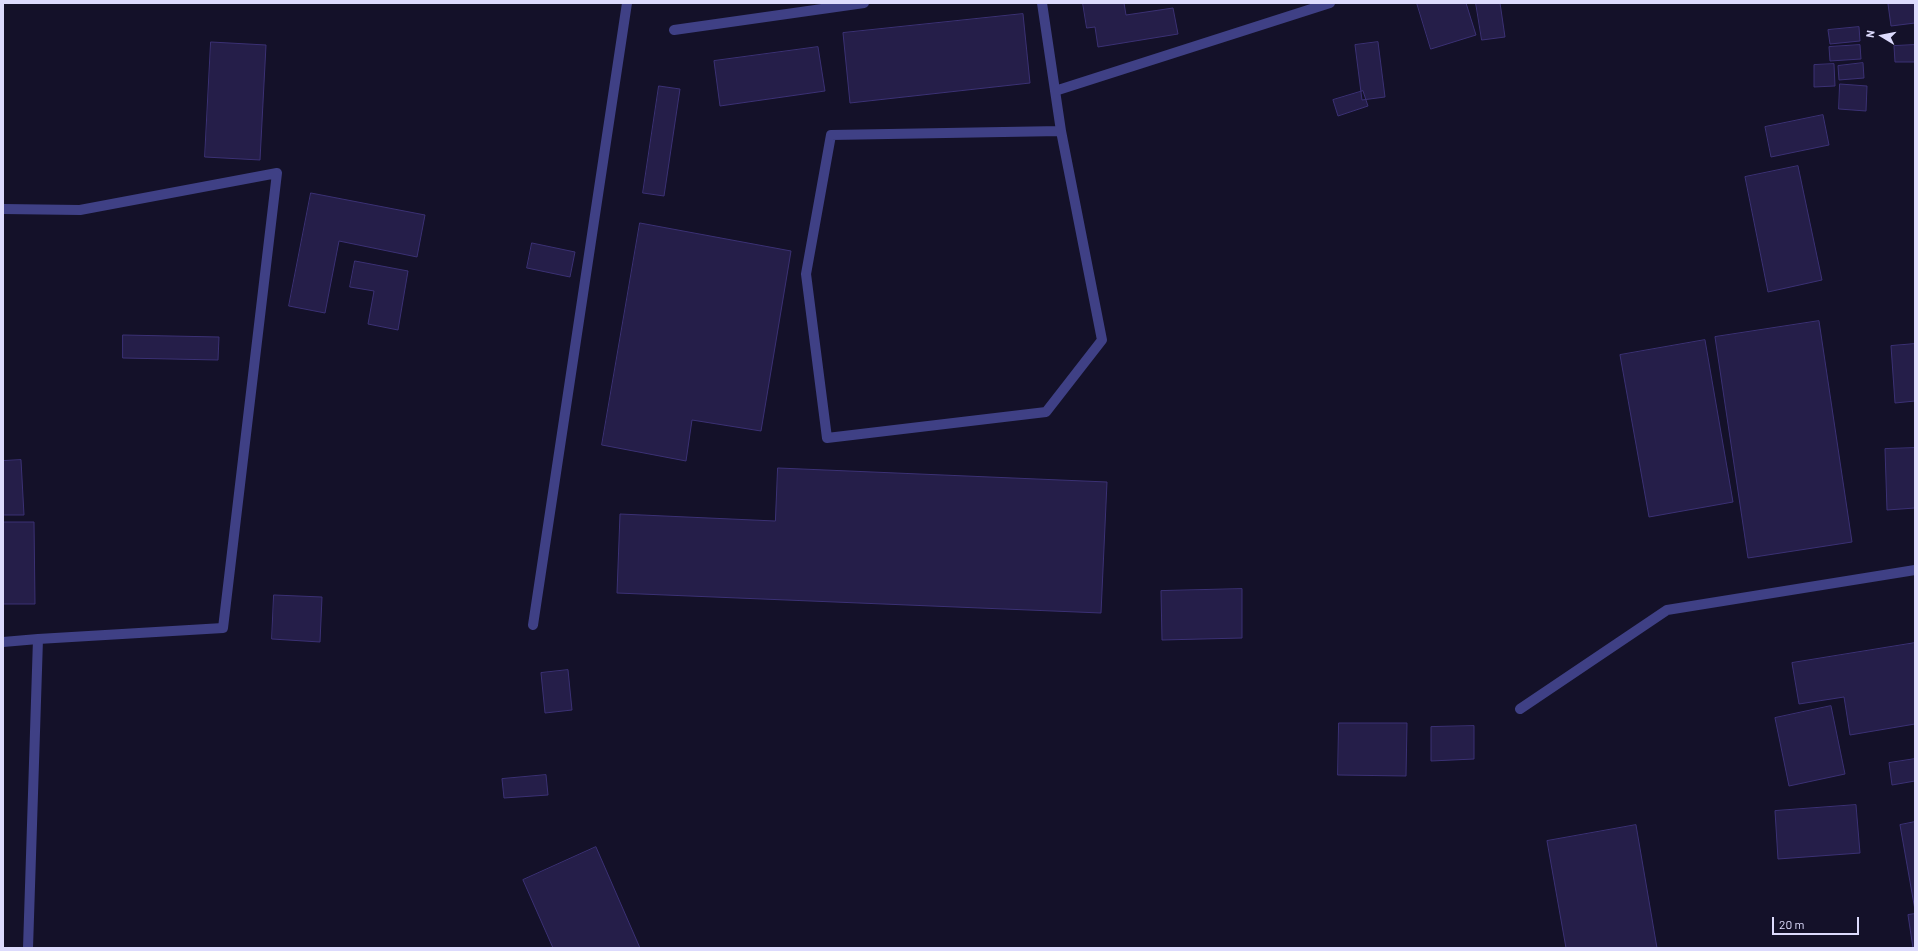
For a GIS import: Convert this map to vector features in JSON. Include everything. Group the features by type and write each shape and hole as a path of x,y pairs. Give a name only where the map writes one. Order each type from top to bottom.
{"street":[{"path":"533,625 627,3"},
{"path":"674,30 864,3"},
{"path":"1042,3 1061,132 1102,340 1046,412 827,438 806,274 831,135 1061,132"},
{"path":"1055,91 1330,3"},
{"path":"3,209 80,210 277,173 223,628 3,642"},
{"path":"1520,709 1667,610 1915,570"},
{"path":"28,948 38,639"}],"building":[{"path":"1083,3 1124,3 1126,15 1173,8 1178,34 1098,47 1095,27 1087,28"},
{"path":"1417,3 1466,3 1476,35 1431,49"},
{"path":"1476,3 1500,3 1505,37 1482,40"},
{"path":"1915,3 1915,23 1891,26 1888,4"},
{"path":"1023,14 1030,83 850,103 843,33"},
{"path":"1859,27 1860,41 1830,44 1828,30"},
{"path":"211,42 266,45 260,160 205,157"},
{"path":"1378,42 1385,97 1362,100 1355,45"},
{"path":"1860,45 1861,59 1830,61 1829,47"},
{"path":"1915,45 1915,62 1895,62 1894,46"},
{"path":"818,47 825,91 720,106 714,61"},
{"path":"1863,63 1864,78 1839,80 1838,66"},
{"path":"1834,64 1835,86 1814,87 1814,65"},
{"path":"1840,84 1867,86 1866,111 1839,109"},
{"path":"659,86 680,89 664,196 643,193"},
{"path":"1363,91 1368,106 1338,116 1333,100"},
{"path":"1823,115 1829,145 1771,157 1765,127"},
{"path":"1798,166 1822,280 1768,292 1745,177"},
{"path":"311,193 425,215 417,257 339,241 325,313 289,306"},
{"path":"640,223 791,251 761,431 692,420 686,461 602,445"},
{"path":"532,243 575,252 570,277 527,268"},
{"path":"355,261 408,271 398,330 368,324 374,291 350,287"},
{"path":"1819,321 1852,542 1748,558 1715,337"},
{"path":"123,335 219,337 218,360 123,358"},
{"path":"1705,340 1733,502 1649,517 1620,355"},
{"path":"1915,344 1915,401 1895,403 1891,346"},
{"path":"1915,448 1915,508 1887,510 1885,449"},
{"path":"21,460 24,515 3,515 3,461"},
{"path":"778,468 1107,482 1101,613 617,593 620,514 775,521"},
{"path":"3,522 34,522 35,604 3,604"},
{"path":"1242,589 1242,638 1162,640 1161,591"},
{"path":"274,595 322,597 320,642 272,639"},
{"path":"1915,643 1915,724 1850,735 1844,697 1799,704 1792,663"},
{"path":"568,670 572,710 545,713 541,673"},
{"path":"1831,706 1845,774 1789,786 1775,718"},
{"path":"1339,723 1407,723 1406,776 1338,775"},
{"path":"1474,726 1474,759 1431,761 1431,727"},
{"path":"1915,759 1915,781 1892,785 1889,763"},
{"path":"546,775 548,795 504,798 502,779"},
{"path":"1856,805 1860,853 1778,859 1775,811"},
{"path":"1915,822 1915,910 1900,825"},
{"path":"1636,825 1657,948 1566,948 1547,841"},
{"path":"596,847 640,948 553,948 523,880"},
{"path":"1915,914 1915,948 1913,948 1908,915"}]}
